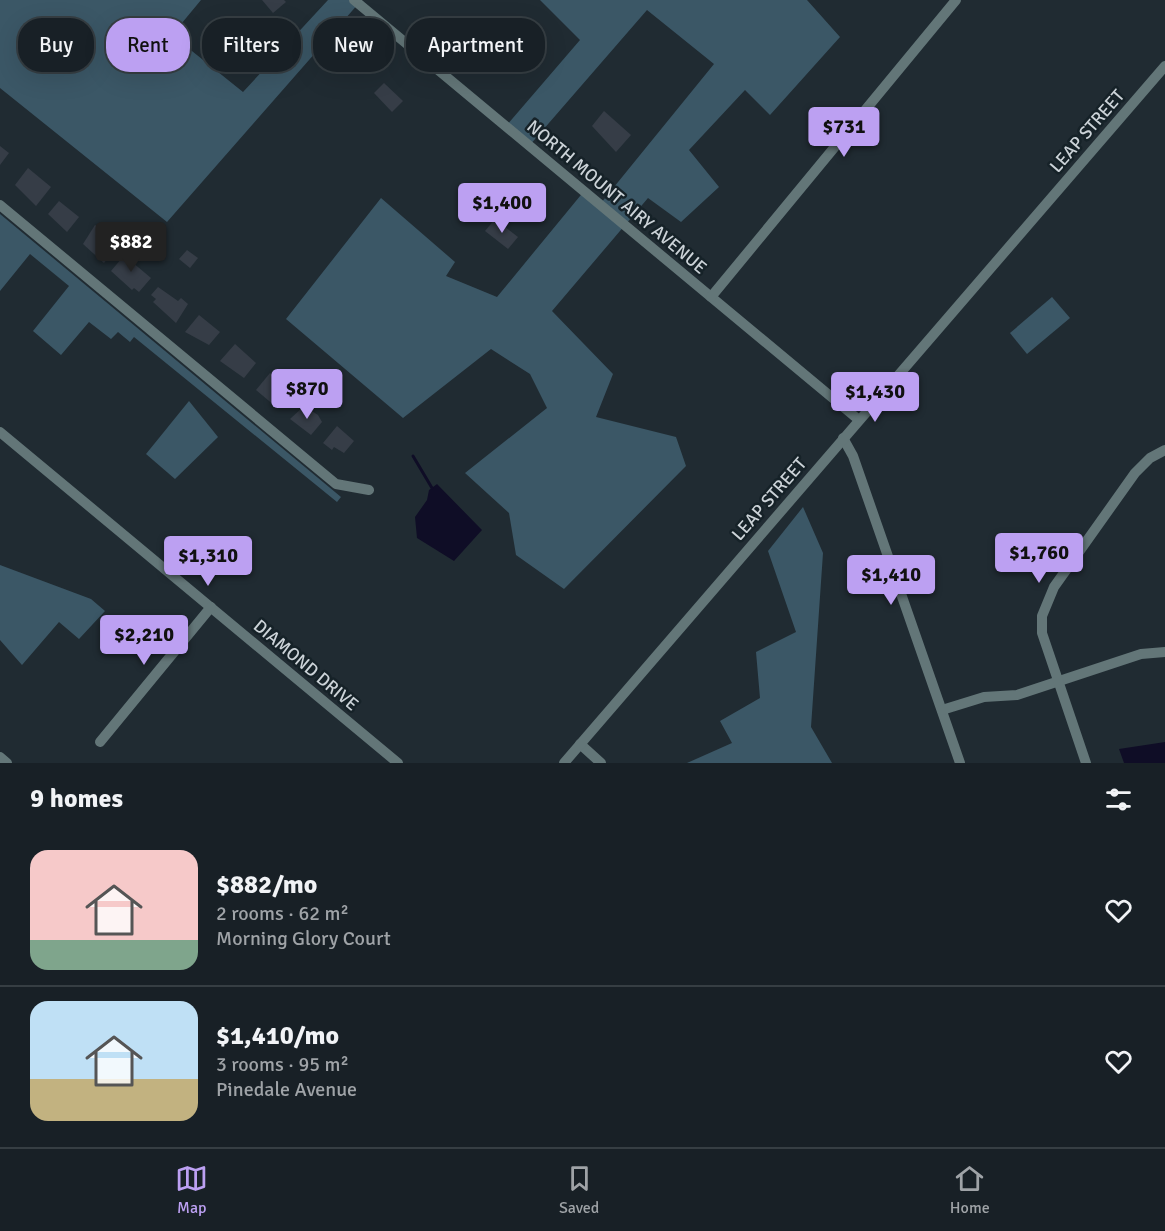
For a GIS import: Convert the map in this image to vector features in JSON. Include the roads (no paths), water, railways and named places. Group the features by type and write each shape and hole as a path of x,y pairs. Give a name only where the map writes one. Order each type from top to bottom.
{"street":[{"name":"NORTH MOUNT AIRY AVENUE","path":"354,0 859,420"},
{"path":"711,297 956,0"},
{"name":"LEAP STREET","path":"564,763 1165,66"},
{"path":"0,205 336,484 369,490"},
{"name":"DIAMOND DRIVE","path":"0,432 398,763"},
{"path":"843,438 854,456 960,763"},
{"path":"1086,763 1042,629 1043,609 1047,597 1135,473 1150,458 1165,450"},
{"path":"100,742 211,607"},
{"path":"942,710 984,697 1017,696 1141,654 1165,652"},
{"path":"580,744 601,763"},
{"path":"0,757 7,763"}],"waterway":[{"path":"413,456 432,488"}]}
